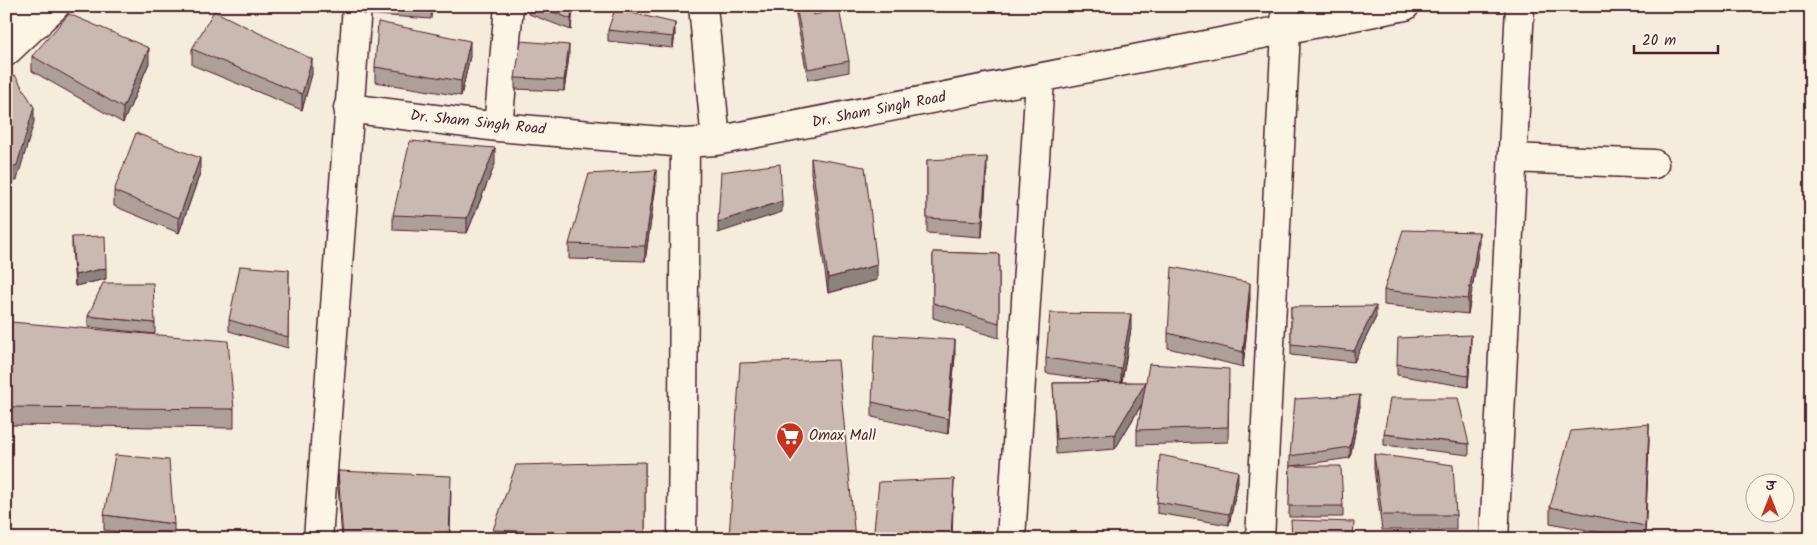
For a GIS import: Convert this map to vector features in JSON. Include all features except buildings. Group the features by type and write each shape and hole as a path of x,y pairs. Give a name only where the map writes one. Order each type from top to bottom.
{"street":[{"path":"318,539 356,6"},
{"path":"498,127 509,6"},
{"path":"702,6 716,141"},
{"name":"Dr. Sham Singh Road","path":"348,108 498,127 685,143 716,141 1040,79 1286,18 1405,6"},
{"path":"1494,539 1520,6"},
{"path":"6,13 46,15"},
{"path":"6,52 46,15"},
{"path":"1260,539 1286,18"},
{"path":"1011,539 1040,79"},
{"path":"682,539 685,143"},
{"path":"1513,158 1654,164"}],"place":[{"name":"Omax Mall","path":"790,460"}]}
